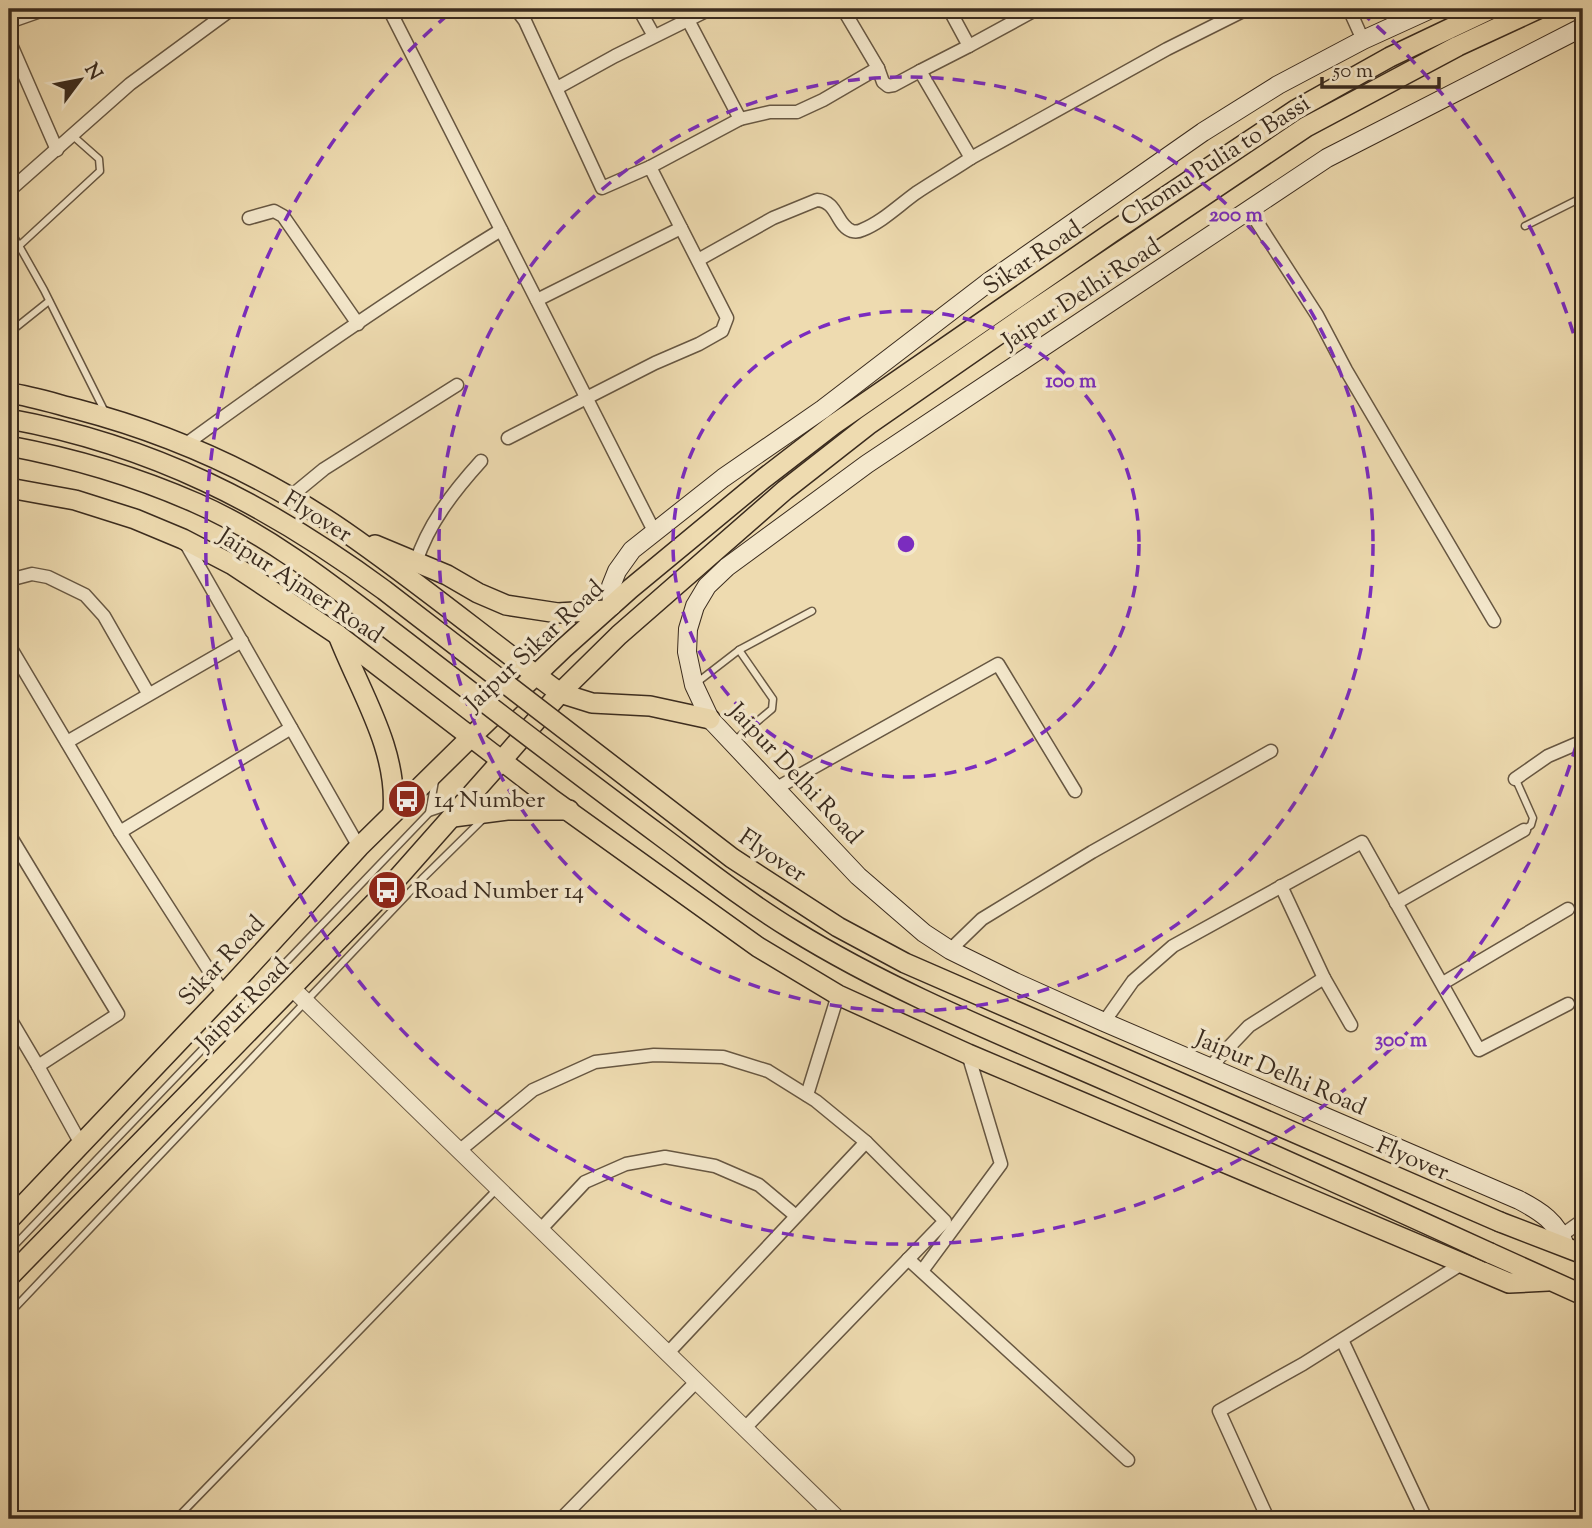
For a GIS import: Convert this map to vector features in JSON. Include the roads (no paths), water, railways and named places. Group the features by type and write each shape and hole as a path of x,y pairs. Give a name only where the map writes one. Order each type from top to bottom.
{"main road":[{"path":"345,532 506,605 558,613 609,608 611,586 617,571 632,550 654,531 723,478 823,409 990,281 1203,132 1278,85 1363,40 1431,9"},
{"name":"Sikar Road","path":"630,589 833,425 1111,233 1297,109 1390,57 1491,9"},
{"name":"Chomu Pulia to Bassi","path":"560,693 703,559 868,425 1307,127 1390,81 1538,9"},
{"name":"Jaipur Delhi Road","path":"1570,1245 1542,1213 1487,1185 1104,1022 950,950 924,933 858,876 710,719 694,684 687,652 688,629 695,606 707,586 727,567 878,456 1327,158 1583,27"},
{"path":"9,393 108,418 186,444 290,496 345,532 560,693 592,703 650,706 710,719"},
{"name":"Flyover","path":"9,419 94,439 161,462 221,487 279,518 333,552 384,590 732,858 838,927 905,962 1500,1222 1570,1245"},
{"name":"Flyover","path":"9,446 131,478 199,504 261,538 329,582 736,892 789,928 854,966 962,1018 1257,1146 1548,1281"},
{"name":"Jaipur Ajmer Road","path":"9,488 75,500 135,519 183,539 233,565 338,635 569,810 758,947 838,995 968,1054 1510,1283 1548,1281"},
{"name":"Jaipur Sikar Road","path":"472,736 630,589"},
{"path":"338,635 387,751 393,774 393,811"},
{"name":"Jaipur Road","path":"9,1278 299,995 560,693"},
{"name":"Sikar Road","path":"9,1220 393,811 472,736"},
{"path":"453,817 569,810"},
{"path":"1548,1281 1583,1295"}],"street":[{"path":"9,22 46,9"},
{"path":"9,191 130,84 232,9"},
{"path":"389,9 654,531"},
{"path":"516,9 525,21 601,188 650,167 740,119 770,112 797,112 878,68"},
{"path":"639,9 654,36"},
{"path":"557,89 710,9"},
{"path":"843,9 888,86 1037,9"},
{"path":"949,9 969,46"},
{"path":"698,260 773,218 817,200 824,200 831,205 847,229 860,231 971,158 1167,49 1247,9"},
{"path":"1349,9 1363,40"},
{"path":"688,19 740,119"},
{"path":"9,40 57,150"},
{"path":"920,71 971,158"},
{"path":"508,438 722,331 727,317 650,167"},
{"path":"249,218 274,211 284,216 358,324"},
{"path":"1250,211 1317,315 1346,370 1494,621"},
{"path":"537,300 681,228"},
{"path":"186,444 274,380 358,324 388,300 501,230"},
{"path":"290,496 324,469 457,385"},
{"path":"416,562 423,541 442,507 481,461"},
{"path":"183,539 359,847"},
{"path":"9,580 32,574 48,577 85,595 103,616 148,693"},
{"path":"67,741 242,640"},
{"path":"9,645 120,832 224,994"},
{"path":"775,789 998,664 1075,791"},
{"path":"120,832 291,728"},
{"path":"1515,779 1549,756 1583,741"},
{"path":"950,950 982,919 1092,852 1271,751"},
{"path":"1396,903 1524,830"},
{"path":"9,834 118,1014 38,1066"},
{"path":"1104,1022 1133,981 1173,946 1362,842 1479,1050 1569,1004"},
{"path":"1281,886 1324,978 1351,1026"},
{"path":"1443,983 1568,909"},
{"path":"1209,1068 1249,1026 1324,978"},
{"path":"299,995 838,1519"},
{"path":"807,1095 838,995"},
{"path":"9,1017 81,1144"},
{"path":"922,1271 1001,1164 968,1054"},
{"path":"459,1151 533,1090 595,1062 654,1055 723,1057 768,1071 807,1095 866,1142 945,1221 744,1429"},
{"path":"667,1354 866,1142"},
{"path":"540,1230 585,1182 626,1164 665,1157 715,1166 759,1185 796,1216"},
{"path":"1570,1245 1582,1222"},
{"path":"908,1259 1128,1460"},
{"path":"1268,1519 1219,1411 1342,1340 1463,1263"},
{"path":"1342,1340 1426,1519"},
{"path":"561,1519 695,1382"}],"lane":[{"path":"20,245 100,171 99,159 73,136"},
{"path":"1525,226 1583,197"},
{"path":"9,228 108,418"},
{"path":"9,333 49,301"},
{"path":"694,684 739,650 812,611"},
{"path":"732,744 772,709 773,699 739,650"},
{"path":"429,813 437,770"},
{"path":"1515,779 1533,818 1531,825 1524,830"},
{"path":"9,1251 429,813 468,800"},
{"path":"9,1314 299,995 489,813"},
{"path":"176,1519 497,1188"}],"place":[{"name":"14 Number","path":"407,799"},
{"name":"Road Number 14","path":"387,890"}]}
